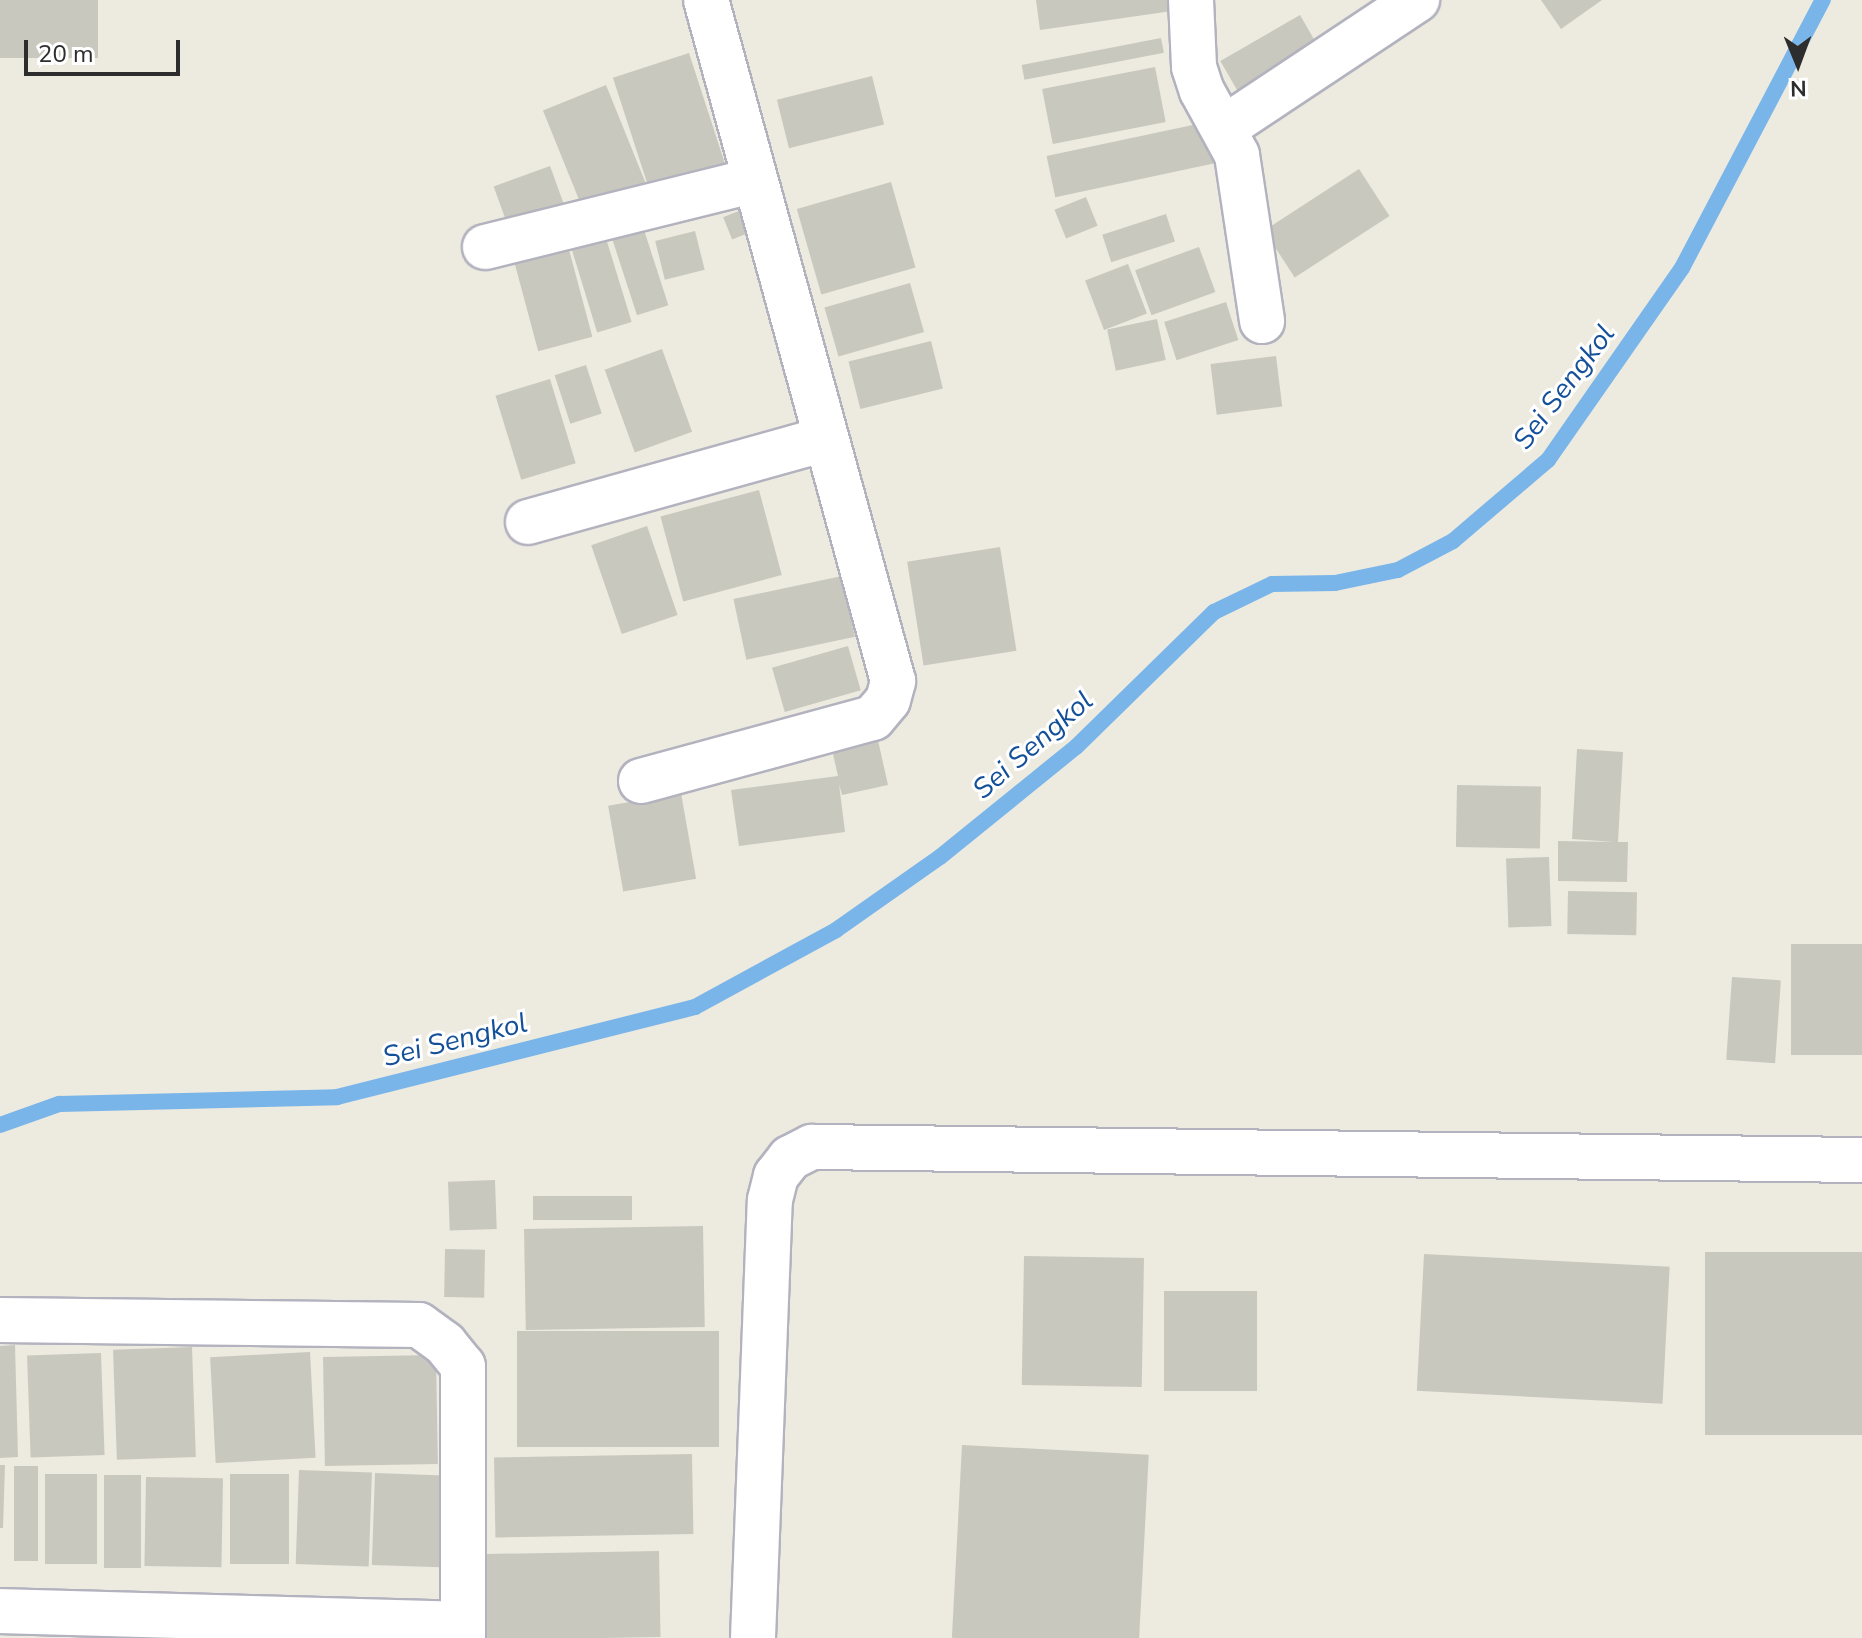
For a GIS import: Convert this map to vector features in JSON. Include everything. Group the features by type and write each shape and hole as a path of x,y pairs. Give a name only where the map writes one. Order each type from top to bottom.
{"street":[{"path":"641,781 873,718 888,700 893,681 706,0"},
{"path":"1191,0 1194,67 1202,91 1237,155 1262,321"},
{"path":"1224,128 1417,0"},
{"path":"485,247 755,180"},
{"path":"528,522 826,439"},
{"path":"753,1638 770,1200 776,1176 790,1158 812,1147 1862,1160"},
{"path":"0,1320 419,1325 445,1344 463,1366 463,1631 0,1611"}],"building":[{"path":"0,0 98,0 98,58 0,58"},
{"path":"1036,0 1178,0 1179,10 1040,30"},
{"path":"1541,0 1602,0 1561,29"},
{"path":"1300,15 1318,46 1238,92 1220,61"},
{"path":"1161,38 1164,53 1024,80 1022,65"},
{"path":"689,53 725,164 649,189 613,78"},
{"path":"1155,67 1166,122 1053,144 1042,89"},
{"path":"872,76 884,125 789,148 777,100"},
{"path":"606,85 647,186 584,212 543,110"},
{"path":"1207,122 1216,163 1055,197 1047,156"},
{"path":"550,166 567,214 511,234 494,187"},
{"path":"1359,169 1389,216 1295,278 1264,231"},
{"path":"891,182 916,268 821,295 797,209"},
{"path":"1086,197 1098,226 1066,238 1054,210"},
{"path":"751,206 760,228 732,239 723,217"},
{"path":"1166,214 1175,242 1111,262 1102,235"},
{"path":"644,230 668,305 637,315 613,240"},
{"path":"695,231 705,270 665,280 655,241"},
{"path":"605,235 632,322 597,333 571,246"},
{"path":"568,246 592,337 538,351 514,260"},
{"path":"1199,247 1215,292 1152,315 1135,270"},
{"path":"1128,264 1147,313 1104,330 1085,280"},
{"path":"910,283 924,332 839,357 824,308"},
{"path":"1226,302 1238,340 1177,360 1164,322"},
{"path":"1157,319 1166,360 1116,371 1107,330"},
{"path":"931,341 943,389 860,409 849,362"},
{"path":"662,349 692,432 635,453 605,370"},
{"path":"1276,356 1282,407 1217,415 1210,364"},
{"path":"586,365 602,414 570,424 555,375"},
{"path":"550,379 576,463 521,480 495,396"},
{"path":"759,490 782,575 683,601 660,516"},
{"path":"647,526 678,615 622,634 591,545"},
{"path":"1000,547 1016,651 924,665 907,562"},
{"path":"842,576 855,637 746,660 733,599"},
{"path":"848,646 861,690 785,712 772,668"},
{"path":"877,736 888,785 842,795 839,784 845,832 739,846 731,790 838,776 831,745"},
{"path":"1577,749 1623,752 1618,842 1628,842 1627,882 1558,881 1558,841 1615,842 1572,839"},
{"path":"1457,785 1541,786 1540,848 1456,847"},
{"path":"681,793 696,879 623,892 608,806"},
{"path":"1549,857 1551,926 1508,927 1506,859"},
{"path":"1568,891 1637,892 1636,935 1567,934"},
{"path":"1791,944 1862,944 1862,1055 1791,1055"},
{"path":"1732,977 1781,980 1775,1063 1726,1060"},
{"path":"495,1180 497,1229 450,1231 448,1182"},
{"path":"533,1196 632,1196 632,1220 533,1220"},
{"path":"703,1226 705,1327 526,1330 524,1229"},
{"path":"445,1249 485,1250 484,1298 444,1297"},
{"path":"1705,1252 1862,1252 1862,1435 1705,1435"},
{"path":"1424,1254 1670,1267 1662,1404 1417,1391"},
{"path":"1024,1256 1144,1258 1142,1387 1022,1385"},
{"path":"1164,1291 1257,1291 1257,1391 1164,1391"},
{"path":"517,1331 719,1331 719,1447 517,1447"},
{"path":"15,1345 18,1457 0,1458 0,1346"},
{"path":"192,1347 196,1457 117,1460 113,1350"},
{"path":"310,1352 316,1458 216,1463 210,1357"},
{"path":"101,1353 105,1455 31,1458 27,1356"},
{"path":"436,1355 438,1464 325,1466 323,1357"},
{"path":"962,1445 1149,1455 1139,1638 952,1638"},
{"path":"692,1454 693,1534 495,1537 494,1457"},
{"path":"0,1465 5,1465 3,1528 0,1528"},
{"path":"14,1466 38,1466 38,1561 14,1561"},
{"path":"299,1470 372,1473 369,1566 296,1564"},
{"path":"375,1473 444,1475 441,1567 372,1565"},
{"path":"45,1474 97,1474 97,1564 45,1564"},
{"path":"230,1474 289,1474 289,1564 230,1564"},
{"path":"104,1475 141,1475 141,1568 104,1568"},
{"path":"146,1477 223,1478 221,1567 144,1566"},
{"path":"659,1551 661,1637 477,1638 476,1554"}],"waterway":[{"name":"Sei Sengkol","path":"0,1125 59,1104 337,1097 695,1007 836,930 940,857 1076,747 1214,612 1272,584 1335,583 1398,570 1453,541 1548,460 1682,268 1823,0"}]}
